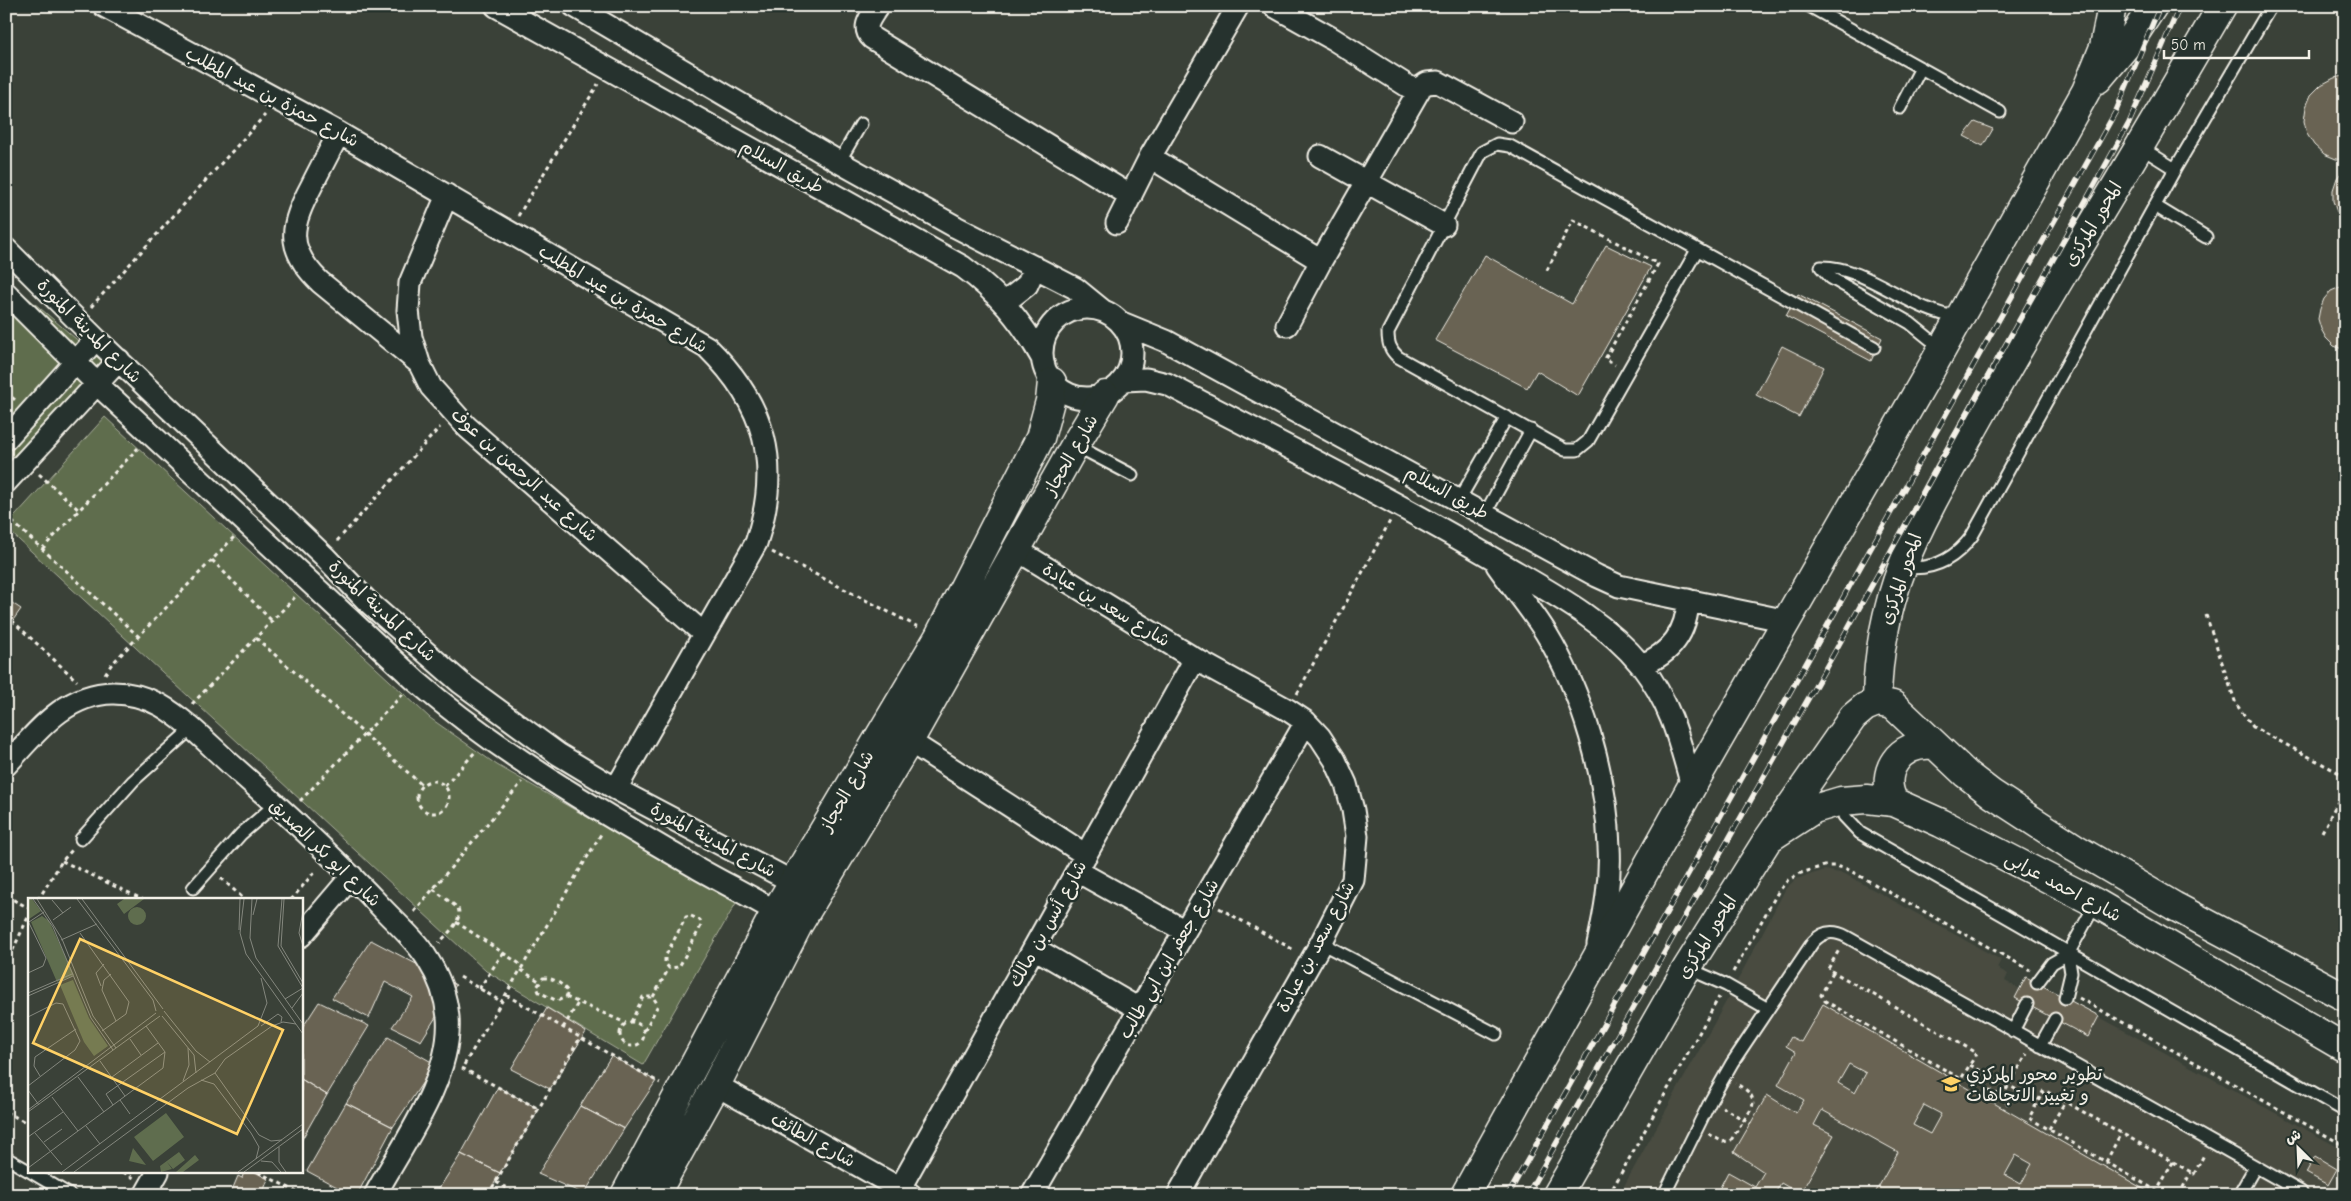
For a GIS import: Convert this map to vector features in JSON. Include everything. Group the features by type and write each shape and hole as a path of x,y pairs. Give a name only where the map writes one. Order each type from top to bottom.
{"main road":[{"path":"1465,1195 1692,786 1942,349 2086,91 2104,47 2112,6"},
{"path":"2086,91 2130,41 2153,6"},
{"name":"المحور المركزى","path":"1558,1195 1687,968 1768,839 1853,717 1865,707 1878,702 1883,633 1902,566 1920,523 2030,328 2140,147 2222,6"},
{"name":"شارع الحجاز","path":"625,1195 679,1094 805,888 938,638 1040,438 1050,401 1047,370"},
{"name":"شارع الحجاز","path":"805,888 909,741 1075,445 1115,388"},
{"name":"شارع احمد عرابى","path":"1878,702 1893,705 1933,745 1992,794 2084,853 2174,906 2345,996"},
{"path":"1894,802 1888,786 1890,768 1895,760 1900,754 1916,745 1933,745"},
{"name":"شارع احمد عرابى","path":"1768,839 1814,809 1840,801 1868,799 1894,802 1941,823 2096,903 2345,1048"},
{"name":"شارع الحجاز","path":"658,1193 716,1085 787,918"}],"street":[{"name":"شارع حمزة بن عبد المطلب","path":"104,6 339,133 707,347 743,387 755,411 764,437 768,464 766,509 756,543 616,789"},
{"name":"طريق السلام","path":"496,6 963,267 983,282 1004,303 1030,336 1047,370"},
{"name":"طريق السلام","path":"574,6 839,162 956,227 1075,288 1102,310"},
{"path":"878,6 867,23 867,31 872,38 1131,196"},
{"path":"1117,223 1150,157 1238,6"},
{"path":"1274,6 1333,39 1417,92"},
{"path":"1288,325 1321,261 1417,92 1428,83 1438,82 1512,122"},
{"path":"339,133 297,214 294,233 297,252 306,269 320,282 419,363"},
{"path":"1320,156 1444,225"},
{"path":"1150,157 1321,261"},
{"name":"شارع عبد الرحمن بن عوف","path":"447,195 410,283 408,310 410,328 419,363 431,387 453,413 704,634"},
{"name":"شارع المدينة المنورة","path":"6,249 96,339 324,556 367,601 461,683 558,754 616,789 805,888"},
{"path":"1004,303 1026,285 1035,267"},
{"name":"شارع المدينة المنورة","path":"6,293 96,384 416,681 487,738 611,818 787,918"},
{"path":"1089,308 1102,310 1122,323 1129,334 1132,345 1130,370 1115,388 1081,398 1070,395 1047,370 1042,345 1054,322 1064,314 1076,309 1089,308"},
{"name":"طريق السلام","path":"1122,323 1166,341 1485,514 1582,569 1612,583 1787,621"},
{"path":"6,439 96,339"},
{"path":"6,482 118,360"},
{"name":"طريق السلام","path":"1115,388 1146,379 1167,384 1399,505 1491,557 1598,624 1621,643 1641,665 1657,688 1671,713 1692,786"},
{"name":"شارع سعد بن عبادة","path":"1017,550 1195,659 1288,710 1306,722 1320,737 1335,760 1346,784 1353,810 1357,836 1353,880 1316,951 1178,1195"},
{"path":"1491,557 1546,633 1570,682 1591,741 1603,793 1610,847 1607,902 1593,966"},
{"path":"1641,665 1660,656 1676,641 1686,622 1688,600"},
{"name":"شارع أنس بن مالك","path":"906,1192 1034,948 1195,659"},
{"name":"شارع ابو بكر الصديق","path":"6,766 51,717 70,704 92,696 115,693 138,696 159,704 185,724 282,809 330,854 428,958 444,996 454,1063 428,1099 375,1195"},
{"name":"شارع جعفر ابن ابي طالب","path":"1032,1195 1306,722"},
{"path":"909,741 1082,863 1185,931"},
{"path":"302,935 352,876"},
{"path":"1034,948 1139,1010"},
{"name":"شارع الطائف","path":"716,1085 906,1192"},
{"path":"145,1195 157,1174"}],"lane":[{"path":"1809,6 2000,112"},
{"path":"1902,566 1925,567 1947,560 1957,553 1972,536 2176,168 2271,6"},
{"path":"1900,108 1921,68"},
{"path":"839,162 861,124"},
{"path":"1697,250 1588,440 1581,448 1565,450 1398,357 1390,347 1388,332 1482,152 1491,145 1504,144 1874,347"},
{"path":"2140,147 2176,168"},
{"path":"2155,206 2206,237"},
{"path":"1942,349 1910,323 1830,278 1821,267 1843,268 1922,307 1948,316 1959,317"},
{"path":"1459,500 1507,417"},
{"path":"1485,514 1531,430"},
{"path":"1075,445 1132,474"},
{"path":"81,840 185,724"},
{"path":"1840,801 1844,816 1860,833 2068,954 2345,1110"},
{"path":"193,888 241,834 282,809"},
{"path":"2037,983 2052,963 2068,954 2096,903"},
{"path":"1664,1195 1718,1088 1768,1009 1817,938 1829,932 1847,937 2301,1192"},
{"path":"1316,951 1496,1034"},
{"path":"2066,995 2071,973 2068,954"},
{"path":"1687,968 1726,985 1768,1009"},
{"path":"2013,1031 2027,1004"},
{"path":"2037,1044 2055,1019"},
{"path":"6,1158 28,1171"},
{"path":"2239,1195 2255,1167"},
{"path":"33,1174 70,1195"}],"path":[{"path":"508,231 607,69"},
{"path":"78,321 278,101"},
{"path":"1547,270 1573,220 1658,264 1605,359 1627,372"},
{"path":"6,362 9,367 6,373"},
{"path":"324,556 453,413"},
{"path":"42,549 151,435"},
{"path":"26,461 79,510"},
{"path":"1288,710 1399,505"},
{"path":"6,516 138,636"},
{"path":"6,615 92,696 111,665 247,524"},
{"path":"756,543 938,638"},
{"path":"212,560 272,621"},
{"path":"185,724 256,638 309,582"},
{"path":"2206,614 2236,704 2253,727 2345,776"},
{"path":"256,638 422,785"},
{"path":"282,809 365,734 416,681"},
{"path":"445,786 487,738"},
{"path":"401,928 533,768"},
{"path":"434,781 445,786 449,798 448,804 432,814 420,808 417,802 418,790 422,785 434,781"},
{"path":"2322,832 2345,788"},
{"path":"539,1109 454,1063 502,1002 611,818"},
{"path":"39,898 62,861 81,840"},
{"path":"293,898 330,854"},
{"path":"62,861 140,898"},
{"path":"210,867 243,898"},
{"path":"428,958 459,919 458,908 433,889"},
{"path":"6,896 28,907"},
{"path":"1203,899 1316,951"},
{"path":"686,917 696,917 701,926 679,967 669,968 665,963 665,957 686,917"},
{"path":"7,962 28,918"},
{"path":"456,922 503,953 539,981"},
{"path":"1833,972 1821,995 1825,1001 1962,1079 1977,1053 1828,969 1847,937"},
{"path":"479,989 503,953"},
{"path":"653,997 669,968"},
{"path":"457,976 502,1002"},
{"path":"548,978 565,987 568,992 566,997 558,1001 539,992 539,981 548,978"},
{"path":"506,995 679,1094"},
{"path":"2066,995 2345,1146"},
{"path":"566,997 626,1023 631,1022 639,1025 644,1032"},
{"path":"631,1022 643,997 653,997"},
{"path":"626,1023 620,1035 624,1044 634,1046 644,1037 644,1032 658,1005 653,997"},
{"path":"563,1028 578,1002"},
{"path":"488,1195 580,1038"},
{"path":"2002,1097 2037,1044"},
{"path":"1970,1065 2038,1101"},
{"path":"1985,1098 1990,1090 2009,1100 2004,1109"},
{"path":"2173,1162 2157,1191 2030,1118 2044,1090 2191,1172 2194,1174 2211,1143"},
{"path":"1720,1141 1726,1142 1734,1138 1745,1120 1753,1103 1749,1092"},
{"path":"2049,1129 2065,1102"},
{"path":"6,1112 28,1123"},
{"path":"1735,1114 1751,1124"},
{"path":"2106,1162 2121,1133"},
{"path":"2179,1195 2191,1172"},
{"path":"262,1174 303,1195"},
{"path":"496,1182 519,1195"}],"shaded area":[{"name":"تطوير محور المركزي و تغيير الاتجاهات","path":"1825,870 1845,874 2001,960 1997,968 2008,974 2005,981 2020,989 2026,977 2345,1151 2345,1195 1619,1195 1733,989 1786,888 1796,879"}],"green space":[{"path":"6,279 103,362 6,466"},
{"path":"105,417 430,718 497,765 736,903 643,1065 486,971 6,528"}],"building":[{"path":"2345,76 2345,160 2336,159 2324,154 2314,145 2307,134 2304,121 2306,107 2311,95 2321,85 2334,78"},
{"path":"1975,122 1993,129 1983,146 1964,136"},
{"path":"2344,169 2345,222 2337,212 2333,201 2333,190 2337,178"},
{"path":"1606,245 1651,267 1578,396 1537,371 1527,388 1435,340 1485,255 1572,304"},
{"path":"2345,285 2345,350 2334,346 2326,338 2318,319 2324,299 2331,291"},
{"path":"1798,294 1882,338 1871,361 1786,316"},
{"path":"1782,346 1824,367 1799,417 1756,395"},
{"path":"6,599 21,609 6,630"},
{"path":"371,940 456,985 421,1041 392,1027 413,997 385,982 369,1018 332,998"},
{"path":"2026,977 2099,1016 2088,1037 2015,998"},
{"path":"319,1002 369,1026 327,1095 302,1080 302,1028"},
{"path":"1823,1004 2154,1195 1929,1195 1920,1190 1918,1195 1874,1195 1898,1152 1822,1110 1814,1125 1834,1135 1800,1194 1781,1183 1774,1195 1716,1195 1728,1172 1755,1187 1764,1172 1734,1152 1767,1095 1796,1113 1804,1100 1778,1085 1796,1052 1786,1046 1791,1037 1801,1042","holes":["1849,1064 1866,1073 1855,1093 1838,1083","1924,1105 1941,1114 1930,1134 1913,1125","2016,1155 2032,1164 2021,1184 2005,1175"]},
{"path":"547,1008 586,1032 550,1089 511,1069"},
{"path":"388,1037 435,1064 393,1127 346,1103"},
{"path":"611,1056 656,1081 624,1129 580,1106"},
{"path":"302,1080 327,1095 302,1139"},
{"path":"498,1087 539,1109 500,1173 461,1154"},
{"path":"346,1103 393,1127 357,1195 352,1195 307,1171"},
{"path":"580,1106 624,1129 584,1194 538,1174"},
{"path":"461,1154 500,1173 488,1195 435,1195"},
{"path":"2315,1156 2337,1169 2328,1185 2306,1173"},
{"path":"243,1174 259,1174 268,1179 262,1195 230,1195 238,1176 242,1178"}],"railway":[{"path":"1508,1195 2116,111 2160,6"},
{"path":"1527,1195 1833,655 2129,123 2180,6"}],"place":[{"name":"تطوير محور المركزي و تغيير الاتجاهات","path":"1951,1084"}]}
